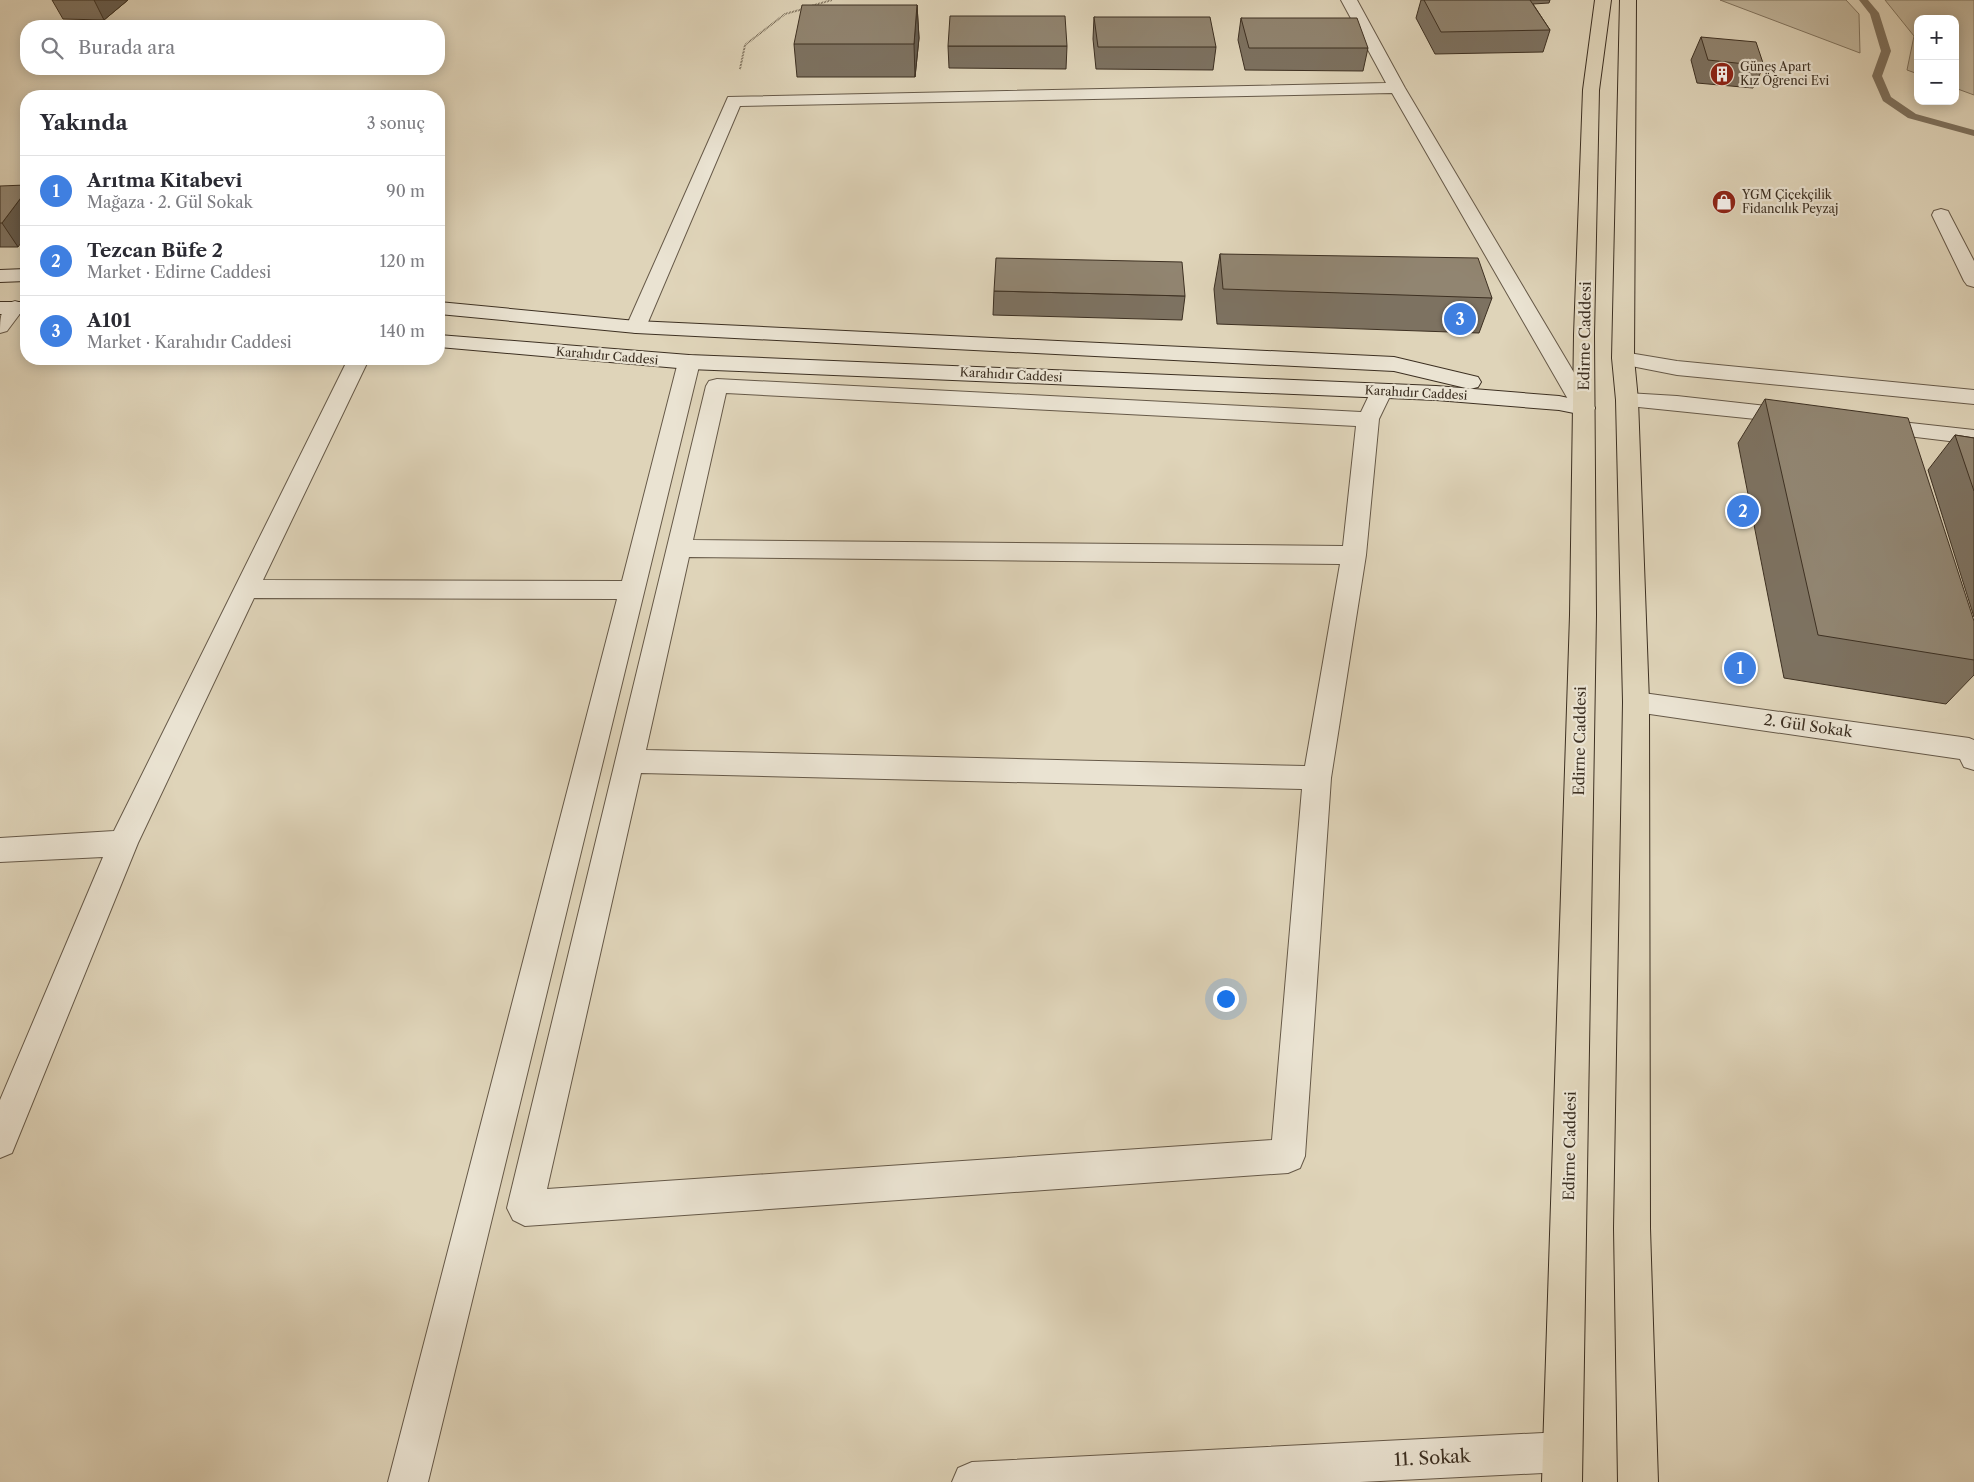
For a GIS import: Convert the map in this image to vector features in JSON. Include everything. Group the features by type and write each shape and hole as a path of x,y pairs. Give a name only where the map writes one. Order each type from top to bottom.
{"highway":[{"name":"Edirne Caddesi","path":"1562,1467 1583,615 1571,406 1592,90 1602,0"},
{"path":"1628,0 1624,166 1623,358 1627,400 1636,702 1632,1228 1638,1482"}],"street":[{"path":"1349,0 1571,406"},
{"path":"636,327 734,100 1397,88"},
{"path":"1941,214 1974,281"},
{"path":"0,276 20,275"},
{"path":"0,327 14,308"},
{"path":"445,309 636,327 1394,364 1571,406"},
{"name":"Karahıdır Caddesi","path":"445,342 689,362 1436,393 1571,406"},
{"path":"1623,358 1676,368 1974,397"},
{"path":"408,1482 689,362"},
{"path":"0,1141 123,843 355,365"},
{"path":"1368,418 717,386 525,1208 1288,1156 1317,778 1354,556 1368,418 1381,392"},
{"path":"1627,400 1677,403 1815,419"},
{"path":"1855,423 1974,437"},
{"path":"680,548 1354,556"},
{"path":"246,590 632,590"},
{"name":"2. Gül Sokak","path":"1636,702 1972,752"},
{"path":"630,762 1317,778"},
{"path":"0,850 123,843"},
{"name":"11. Sokak","path":"972,1482 1562,1467"}],"path":[{"path":"734,100 745,45 785,14 832,0"}],"shaded area":[{"path":"1720,0 1846,0 1859,14 1860,53"},
{"path":"1885,0 1974,0 1974,95 1959,89 1959,15 1914,15 1914,36"},
{"path":"1914,36 1914,73 1907,70"}],"building":[{"path":"1424,0 1530,0 1550,30 1441,32"},
{"path":"802,5 917,5 914,44 794,44"},
{"path":"950,16 1065,16 1067,46 948,46"},
{"path":"1094,17 1210,17 1216,47 1098,47"},
{"path":"1241,18 1357,18 1368,48 1249,48"},
{"path":"1701,37 1756,42 1764,66 1708,60"},
{"path":"20,185 20,199 2,223 0,223 0,186"},
{"path":"1220,254 1478,258 1492,298 1223,289"},
{"path":"996,258 1182,262 1185,296 994,291"},
{"path":"1765,399 1908,418 1974,621 1974,660 1818,635"},
{"path":"1955,435 1974,438 1974,491"}],"waterway":[{"path":"1863,0 1874,13 1886,51 1877,76 1887,99 1912,116 1974,133"}],"place":[{"name":"Güneş Apart Kız Öğrenci Evi","path":"1722,74"},
{"name":"YGM Çiçekçilik Fidancılık Peyzaj","path":"1724,202"},
{"name":"A101","path":"1460,319"},
{"name":"Tezcan Büfe 2","path":"1743,511"},
{"name":"Arıtma Kitabevi","path":"1740,668"}]}
